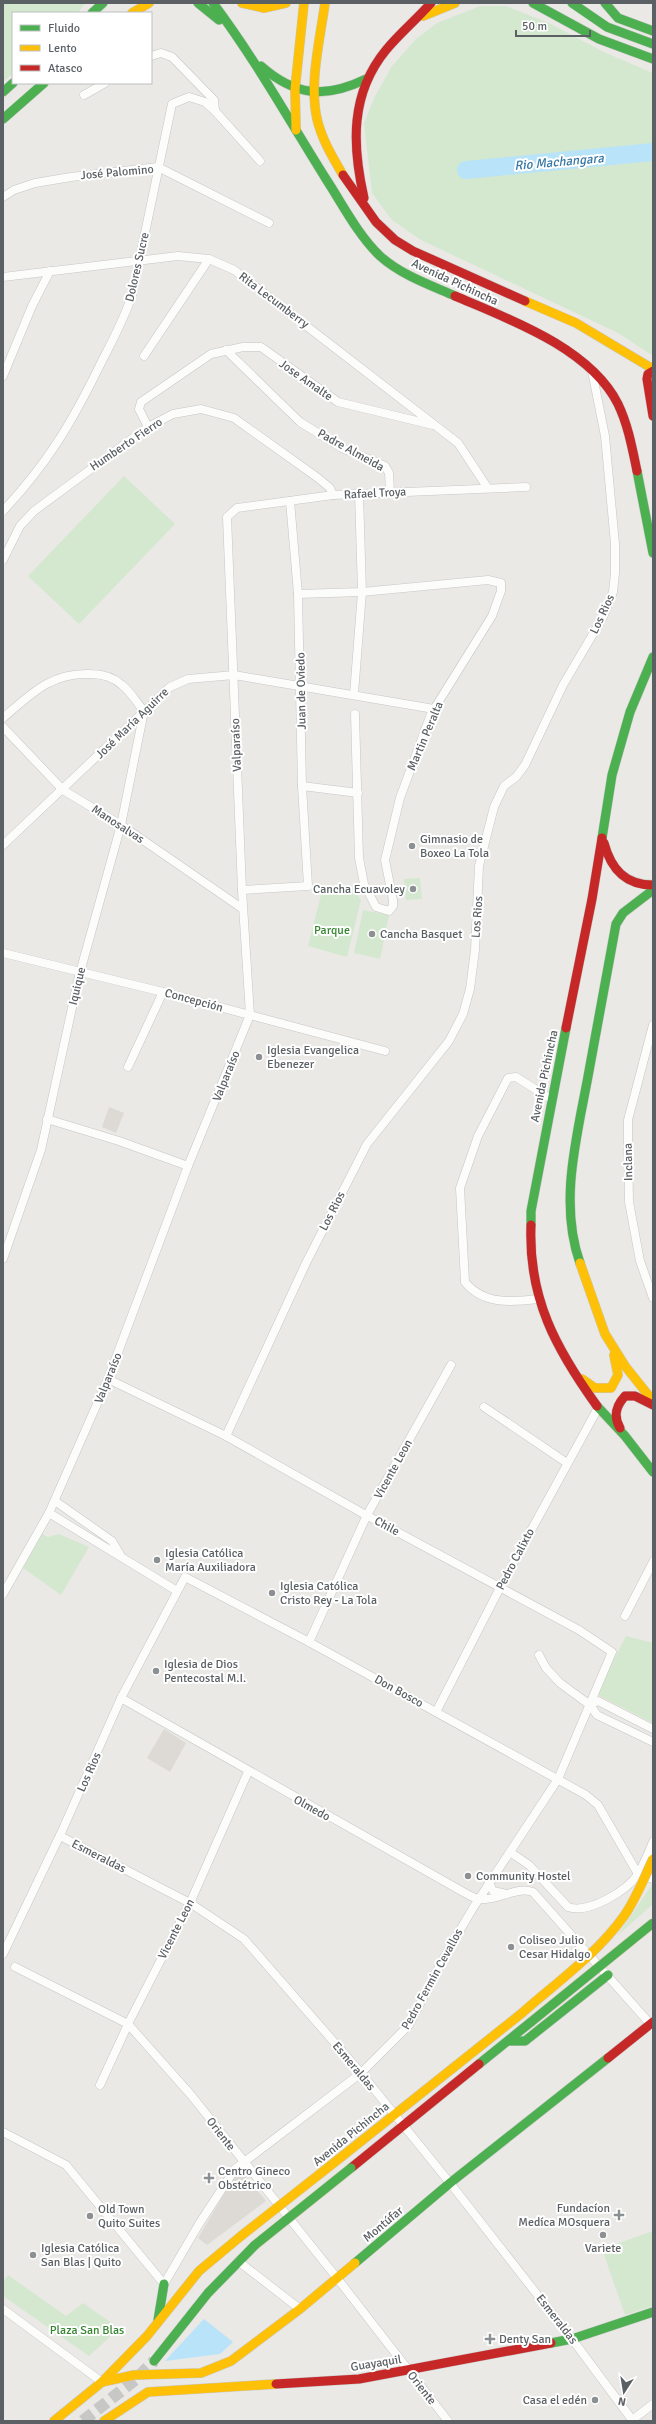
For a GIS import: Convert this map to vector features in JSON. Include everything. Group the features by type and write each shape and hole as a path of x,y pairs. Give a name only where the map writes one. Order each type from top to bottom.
{"main road":[{"path":"93,12 103,3"},
{"path":"125,12 135,3"},
{"path":"134,12 149,3"},
{"path":"198,3 215,16 247,52 272,76 295,89 316,93 342,90 366,79"},
{"path":"213,3 247,52"},
{"path":"242,3 261,8 274,7 286,3"},
{"path":"296,133 295,89 304,3"},
{"name":"Avenida Pichincha","path":"325,3 316,93 317,118 324,139 366,209 391,237 412,251 576,323 653,370"},
{"path":"366,209 354,153 357,108 366,79 385,50 418,18 431,3"},
{"path":"418,18 439,7 455,3"},
{"path":"532,3 599,39 653,59"},
{"path":"572,3 607,27 653,44"},
{"path":"605,3 618,18 653,31"},
{"name":"Avenida Pichincha","path":"247,52 296,133 353,220 382,257 415,278 559,346 592,370 614,395 626,420 653,553"},
{"path":"3,92 12,84"},
{"path":"3,119 43,84"},
{"path":"653,370 648,374 647,379 653,416"},
{"name":"Avenida Pichincha","path":"653,657 630,712 612,775 603,838 576,985 551,1099 532,1211 531,1255 539,1299 547,1323 568,1366 598,1408 625,1436 653,1472"},
{"path":"603,838 609,859 620,876 634,884 653,885"},
{"path":"653,890 622,913 616,924 575,1147 569,1206 576,1251 594,1307 614,1350 653,1401"},
{"path":"568,1366 593,1388 603,1390 611,1388 618,1375 614,1350"},
{"path":"625,1436 616,1423 615,1414 621,1400 625,1396 635,1396 653,1405"},
{"name":"Avenida Pichincha","path":"54,2421 102,2382 137,2347 199,2271 522,2012 597,1945 618,1924 639,1891 653,1860"},
{"path":"154,2361 208,2293 255,2245 653,1923"},
{"path":"508,2041 525,2040 608,1975"},
{"name":"Montúfar","path":"102,2382 134,2375 201,2373 231,2361 300,2309 450,2182 652,2025"},
{"path":"158,2321 164,2284"},
{"name":"Guayaquil","path":"104,2421 148,2392 160,2389 359,2379 572,2339 653,2312"}],"street":[{"path":"152,56 161,53 172,57 214,100 215,111"},
{"path":"84,96 103,84"},
{"name":"Dolores Sucre","path":"3,511 46,462 71,424 125,317 139,261 172,104 189,97 205,102 260,161"},
{"name":"José Palomino","path":"3,197 14,190 35,183 71,177 158,167 269,223"},
{"name":"Rita Lecumberry","path":"3,277 178,256 209,259 234,270 458,443 486,487"},
{"path":"144,356 209,259"},
{"path":"3,376 32,306 50,272"},
{"name":"Jose Amalte","path":"148,426 139,409 141,402 197,362 211,354 226,350 243,347 261,347 338,402 436,426"},
{"name":"Padre Almeida","path":"226,350 300,422 342,448 384,466 390,473 390,492"},
{"name":"Los Rios","path":"226,1436 306,1263 367,1144 446,1044 464,1014 470,989 475,950 479,866 494,807 504,786 516,777 525,765 562,685 603,617 613,592 616,573 615,544 605,443 592,370"},
{"name":"Humberto Fierro","path":"3,560 20,526 34,511 148,426 173,414 201,409 234,418 318,478 330,488 333,495"},
{"name":"Rafael Troya","path":"227,516 237,508 333,495 486,487 526,487"},
{"path":"354,694 362,592 359,493"},
{"name":"Juan de Oviedo","path":"242,890 305,888 308,886 302,786 298,594 290,501"},
{"name":"Valparaíso","path":"3,1594 55,1502 108,1379 188,1166 250,1015 242,890 227,516"},
{"name":"Martin Peralta","path":"358,793 359,858 364,884 376,907 389,911 393,906 393,900 385,860 400,798 434,709 492,616 501,591 501,583 488,580 362,592"},
{"path":"298,594 362,592"},
{"path":"3,718 39,687 54,679 75,673 109,677 122,685 144,711"},
{"name":"José María Aguirre","path":"3,846 64,790 170,687 188,679 234,675 301,688 354,694 434,709"},
{"name":"Iquique","path":"3,1259 40,1150 80,971 121,825 144,711"},
{"path":"302,786 358,793 355,714"},
{"name":"Manosalvas","path":"3,727 64,790 121,825 243,909"},
{"name":"Concepción","path":"3,953 163,992 385,1051"},
{"path":"128,1067 163,992"},
{"name":"Inclana","path":"653,1025 628,1120 628,1137 629,1202 640,1261 653,1298"},
{"path":"539,1299 511,1302 487,1298 473,1292 466,1282 460,1188 478,1136 493,1104 508,1078 516,1076 551,1099"},
{"path":"47,1119 119,1141 188,1166"},
{"name":"Vicente Leon","path":"309,1642 367,1515 451,1365"},
{"name":"Chile","path":"108,1379 226,1436 367,1515 580,1630 612,1652 590,1705"},
{"path":"484,1407 567,1463"},
{"name":"Pedro Calixto","path":"436,1712 500,1586 598,1408"},
{"path":"55,1502 112,1541 122,1557"},
{"path":"49,1513 177,1591"},
{"path":"625,1616 653,1562"},
{"name":"Don Bosco","path":"177,1591 185,1576 309,1642 586,1795 598,1805 638,1874"},
{"name":"Los Rios","path":"3,1954 60,1836 121,1698 177,1591"},
{"path":"539,1655 546,1668 560,1683 590,1705 596,1715 653,1742"},
{"name":"Olmedo","path":"121,1698 248,1772 478,1899"},
{"path":"590,1705 598,1701 653,1729"},
{"name":"Pedro Fermin Cevallos","path":"164,2284 199,2224 235,2169 361,2073 409,2025 442,1962 478,1899 558,1779 590,1705"},
{"name":"Vicente Leon","path":"100,2085 128,2024 190,1903 248,1772"},
{"name":"Esmeraldas","path":"60,1836 190,1903 244,1939 361,2073 450,2182 572,2339 632,2421"},
{"path":"510,1852 528,1865 568,1907 576,1910 587,1908 603,1901 638,1874 653,1842"},
{"path":"638,1874 653,1879"},
{"path":"489,1882 493,1891 507,1895"},
{"path":"478,1899 507,1895 525,1890 539,1897 652,2025"},
{"name":"Oriente","path":"15,1967 128,2024 191,2096 337,2278 448,2421"},
{"path":"3,2132 66,2165 164,2284"},
{"path":"238,2261 300,2309"},
{"path":"3,2309 102,2382"},
{"path":"632,2421 653,2404"}],"shaded area":[{"path":"109,1107 124,1113 116,1133 102,1127"},
{"path":"164,1729 186,1743 170,1772 147,1758"},
{"path":"237,2172 242,2172 266,2201 207,2245 198,2238"}],"green space":[{"path":"3,3 85,3 79,12 12,12 12,74 3,82"},
{"path":"480,6 506,6 549,23 604,52 653,73 653,356 618,333 421,240 392,220 372,193 364,123 375,96 392,66 416,39 437,23"},
{"path":"124,476 175,524 79,624 28,576"},
{"name":"Cancha Ecuavoley","path":"420,878 422,899 406,900 404,879"},
{"name":"Parque","path":"323,887 352,887 361,900 347,957 308,946"},
{"name":"Cancha Basquet","path":"363,910 389,915 380,959 354,953"},
{"path":"42,1534 48,1537 59,1534 89,1547 61,1595 23,1568"},
{"path":"626,1636 653,1643 653,1723 596,1694"},
{"path":"653,1883 653,1904 617,1936"},
{"path":"653,2231 653,2306 625,2315 602,2249"},
{"name":"Plaza San Blas","path":"8,2275 66,2316 83,2303 116,2326 114,2333 89,2356 3,2296 3,2282"}],"water":[{"path":"204,2319 233,2342 220,2354 165,2361"},
{"path":"83,2324 87,2326 89,2330 87,2334 83,2336 79,2334 77,2330 79,2326"}],"waterway":[{"name":"Rio Machangara","path":"466,170 653,152"}],"tunnel":[{"path":"83,2421 136,2379 154,2361"}],"traffic: fast":[{"path":"93,12 103,3"},
{"path":"198,3 219,20"},
{"path":"213,3 257,68 351,219 372,248 397,269 455,296"},
{"path":"533,3 599,39 653,59"},
{"path":"572,3 607,27 653,44"},
{"path":"605,3 618,18 653,31"},
{"path":"261,66 286,84 298,89 311,91 324,92 337,90 366,79"},
{"path":"3,92 12,84"},
{"path":"3,119 43,84"},
{"path":"637,471 653,553"},
{"path":"602,838 612,775 630,712 653,657"},
{"path":"580,1263 574,1239 571,1216 570,1191 572,1167 616,924 623,913 653,890"},
{"path":"531,1225 531,1211 566,1028"},
{"path":"597,1406 625,1436 653,1472"},
{"path":"531,2022 653,1923"},
{"path":"508,2041 525,2041 608,1975"},
{"path":"479,2064 531,2022"},
{"path":"355,2263 450,2183 608,2058"},
{"path":"255,2245 351,2168"},
{"path":"154,2361 208,2293 255,2245"},
{"path":"158,2320 164,2284"},
{"path":"551,2343 572,2339 653,2312"}],"traffic: slow":[{"path":"134,12 149,3"},
{"path":"242,3 264,8 286,3"},
{"path":"296,130 295,89 304,3"},
{"path":"325,3 316,61 314,90 315,105 317,119 322,134 343,175"},
{"path":"423,16 455,3"},
{"path":"525,301 576,323 653,369"},
{"path":"580,1263 605,1334 625,1366 653,1401"},
{"path":"582,1379 595,1388 611,1388 618,1375 614,1355"},
{"path":"522,2013 602,1943 624,1916 632,1903 653,1859"},
{"path":"340,2158 522,2013"},
{"path":"241,2236 340,2158"},
{"path":"54,2421 102,2382 147,2336 199,2271 241,2236"},
{"path":"102,2382 134,2375 201,2373 231,2361 300,2309 355,2263"},
{"path":"104,2421 148,2392 276,2384"}],"traffic: jam":[{"path":"364,198 357,159 356,139 360,102 366,84 374,67 386,50 431,3"},
{"path":"343,175 376,222 395,240 413,251 525,301"},
{"path":"455,296 523,326 546,338 568,351 588,367 605,384 618,404 627,428 637,471"},
{"path":"653,371 648,374 647,379 653,416"},
{"path":"566,1028 592,899 602,838"},
{"path":"604,843 611,861 621,874 627,879 635,882 653,885"},
{"path":"531,1225 531,1251 534,1276 548,1322 557,1343 569,1364 597,1406"},
{"path":"620,1428 616,1411 625,1396 635,1396 653,1405"},
{"path":"608,2058 653,2022"},
{"path":"351,2168 479,2064"},
{"path":"276,2384 359,2379 551,2343"}],"place":[{"name":"Gimnasio de Boxeo La Tola","path":"412,846"},
{"name":"Cancha Ecuavoley","path":"413,889"},
{"name":"Cancha Basquet","path":"372,934"},
{"name":"Iglesia Evangelica Ebenezer","path":"259,1057"},
{"name":"Iglesia Católica María Auxiliadora","path":"157,1560"},
{"name":"Iglesia Católica Cristo Rey - La Tola","path":"272,1593"},
{"name":"Iglesia de Dios Pentecostal M.I.","path":"156,1671"},
{"name":"Community Hostel","path":"468,1876"},
{"name":"Coliseo Julio Cesar Hidalgo","path":"511,1947"},
{"name":"Centro Gineco Obstétrico","path":"209,2178"},
{"name":"Fundacíon Medíca MOsquera","path":"619,2215"},
{"name":"Old Town Quito Suites","path":"90,2216"},
{"name":"Variete","path":"603,2235"},
{"name":"Iglesia Católica San Blas | Quito","path":"33,2255"},
{"name":"Denty San","path":"490,2339"},
{"name":"Casa el edén","path":"595,2400"}]}
